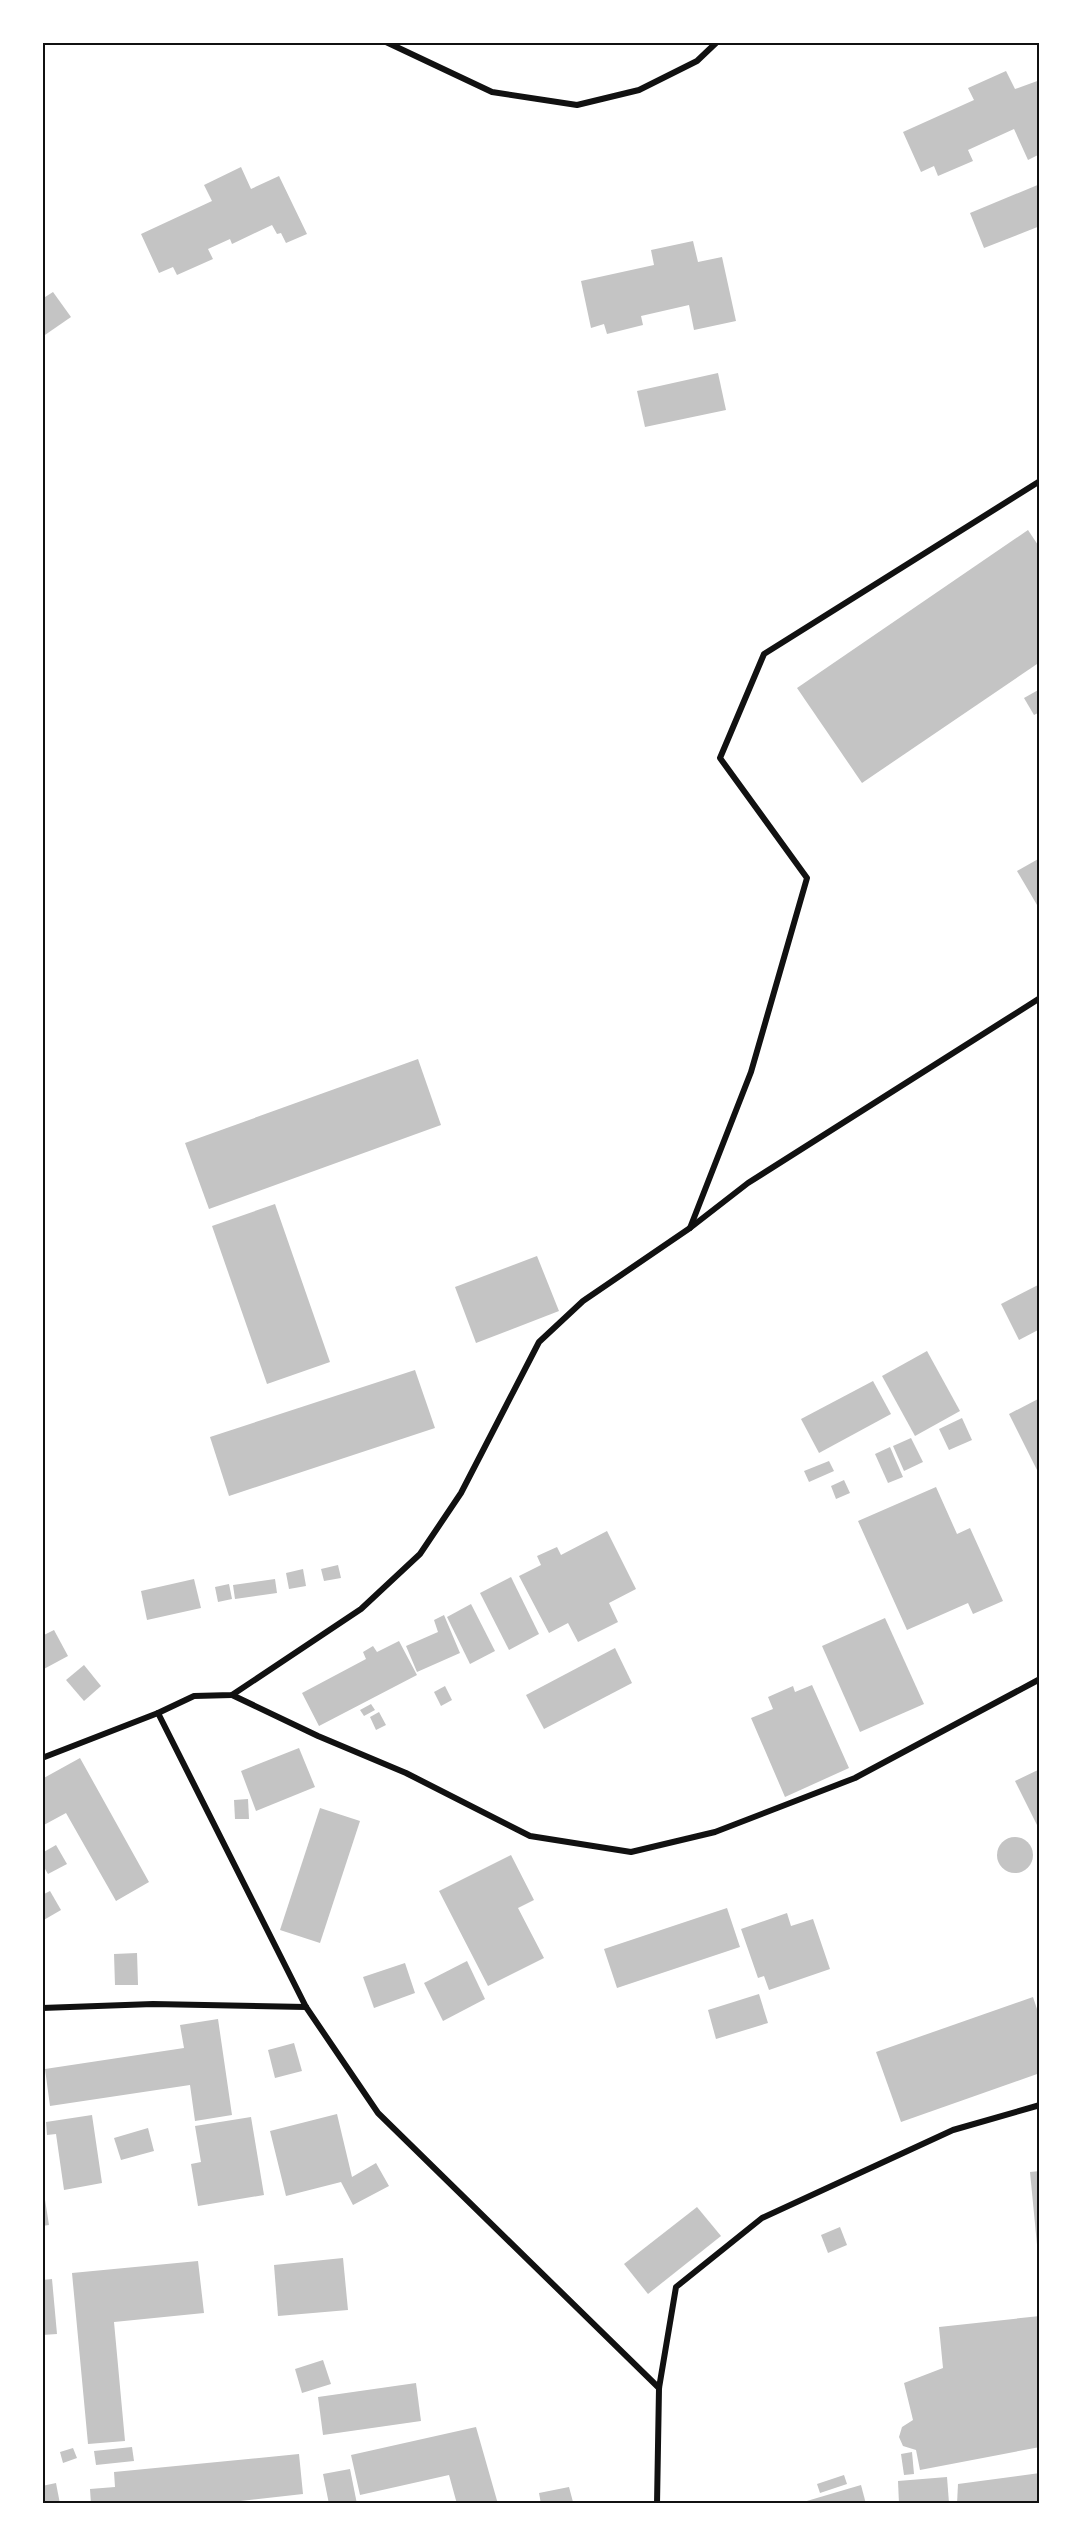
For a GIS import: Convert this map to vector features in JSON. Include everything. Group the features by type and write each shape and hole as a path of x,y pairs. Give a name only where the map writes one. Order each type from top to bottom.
{"street":[{"path":"386,42 492,92 577,105 639,90 697,61 717,42"},
{"path":"690,1228 751,1072 807,878 720,758 764,654 1040,481"},
{"path":"232,1695 361,1609 420,1554 461,1493 539,1342 583,1301 690,1228 748,1183 1040,998"},
{"path":"42,1758 158,1713 194,1696 232,1695 318,1736 406,1773 530,1836 632,1852 715,1832 855,1778 1040,1679"},
{"path":"158,1713 306,2007 378,2113 659,2388"},
{"path":"42,2008 153,2004 306,2007"},
{"path":"657,2504 659,2388 676,2287 762,2218 953,2130 1040,2105"}],"building":[{"path":"1006,71 1015,89 1040,80 1040,154 1028,160 1014,129 968,150 973,161 938,176 934,166 921,172 903,132 974,100 968,88"},
{"path":"241,167 251,189 279,176 307,234 286,243 281,233 277,234 272,225 232,244 230,239 208,249 213,259 177,275 173,267 159,273 141,234 212,201 204,185"},
{"path":"1040,184 1040,226 984,248 970,213"},
{"path":"693,241 698,262 722,257 736,321 694,330 689,305 641,316 643,325 607,334 604,324 591,328 581,281 654,265 651,250"},
{"path":"53,292 71,317 42,337 42,299"},
{"path":"718,373 726,410 645,427 637,391"},
{"path":"1028,530 1040,548 1040,662 862,783 797,688"},
{"path":"1040,689 1040,712 1034,715 1024,698"},
{"path":"1040,858 1040,910 1017,871"},
{"path":"418,1059 441,1125 209,1209 185,1143"},
{"path":"275,1204 330,1362 267,1384 212,1226"},
{"path":"537,1256 559,1311 476,1343 455,1287"},
{"path":"1040,1284 1040,1329 1019,1340 1001,1304"},
{"path":"927,1351 960,1411 915,1436 882,1376"},
{"path":"415,1370 435,1428 229,1496 210,1437"},
{"path":"873,1381 891,1414 819,1453 801,1419"},
{"path":"1040,1398 1040,1476 1009,1414"},
{"path":"962,1418 972,1440 949,1450 939,1429"},
{"path":"911,1438 923,1462 904,1471 893,1446"},
{"path":"890,1447 903,1477 888,1483 875,1454"},
{"path":"829,1461 834,1471 809,1482 804,1471"},
{"path":"844,1480 850,1493 836,1499 831,1486"},
{"path":"936,1487 957,1534 970,1528 1003,1601 973,1614 968,1603 907,1630 858,1521"},
{"path":"607,1531 636,1589 609,1603 618,1622 578,1642 568,1623 549,1633 519,1576 541,1565 537,1556 557,1547 561,1555"},
{"path":"338,1565 341,1578 324,1581 321,1569"},
{"path":"303,1569 306,1586 289,1589 286,1573"},
{"path":"511,1577 539,1634 509,1650 480,1593"},
{"path":"194,1579 201,1608 147,1620 141,1591"},
{"path":"275,1579 277,1593 235,1599 233,1585"},
{"path":"229,1584 232,1599 218,1602 215,1587"},
{"path":"471,1604 495,1651 470,1664 447,1617"},
{"path":"444,1615 460,1653 417,1672 406,1646 438,1632 434,1620"},
{"path":"885,1618 924,1704 860,1732 822,1646"},
{"path":"54,1630 68,1656 42,1670 42,1636"},
{"path":"399,1641 417,1675 319,1726 302,1693 366,1659 363,1652 373,1646 377,1652"},
{"path":"615,1648 632,1683 544,1729 526,1695"},
{"path":"84,1665 101,1686 84,1701 66,1680"},
{"path":"812,1685 849,1768 785,1797 751,1718 773,1709 768,1697 793,1686 795,1692"},
{"path":"445,1686 452,1700 441,1706 434,1692"},
{"path":"371,1704 375,1710 364,1716 360,1710"},
{"path":"379,1712 386,1725 376,1730 370,1717"},
{"path":"299,1748 315,1787 256,1811 241,1771"},
{"path":"80,1758 149,1882 116,1901 66,1813 42,1826 42,1779"},
{"path":"1040,1769 1040,1831 1015,1781"},
{"path":"248,1799 249,1819 235,1819 234,1800"},
{"path":"320,1808 360,1821 320,1943 280,1930"},
{"path":"1015,1837 1028,1842 1033,1855 1028,1868 1015,1873 1002,1868 997,1855 1002,1842"},
{"path":"56,1845 67,1864 48,1874 42,1864 42,1853"},
{"path":"511,1855 534,1900 518,1908 544,1958 488,1986 439,1891"},
{"path":"50,1891 61,1910 42,1921 42,1895"},
{"path":"727,1908 740,1947 617,1988 604,1949"},
{"path":"787,1913 791,1926 813,1919 830,1969 769,1990 764,1976 758,1978 741,1929"},
{"path":"137,1953 138,1985 115,1985 114,1954"},
{"path":"467,1961 485,1999 443,2021 424,1983"},
{"path":"405,1963 415,1993 374,2008 363,1977"},
{"path":"759,1994 768,2023 716,2039 708,2010"},
{"path":"1033,1997 1040,2018 1040,2073 901,2122 876,2052"},
{"path":"218,2019 232,2115 195,2121 190,2085 50,2106 45,2069 184,2048 180,2025"},
{"path":"294,2043 302,2071 275,2078 268,2050"},
{"path":"337,2114 352,2177 376,2163 389,2186 353,2205 341,2182 286,2196 270,2131"},
{"path":"92,2115 102,2183 64,2190 56,2134 47,2135 46,2122"},
{"path":"251,2117 264,2195 198,2206 191,2164 201,2162 195,2126"},
{"path":"148,2128 154,2151 121,2160 114,2138"},
{"path":"1040,2171 1040,2255 1038,2255 1030,2172"},
{"path":"42,2188 49,2225 42,2226"},
{"path":"697,2207 721,2236 648,2294 624,2264"},
{"path":"840,2227 847,2245 828,2253 821,2235"},
{"path":"343,2258 348,2310 278,2316 274,2265"},
{"path":"198,2261 204,2313 114,2322 125,2441 88,2444 72,2273"},
{"path":"52,2279 57,2334 42,2335 42,2280"},
{"path":"1040,2316 1040,2447 920,2470 916,2450 903,2446 899,2437 902,2427 913,2420 904,2383 943,2368 939,2327"},
{"path":"323,2360 331,2384 302,2393 295,2369"},
{"path":"416,2383 421,2421 323,2435 318,2397"},
{"path":"476,2427 498,2504 457,2504 449,2475 360,2495 351,2455"},
{"path":"132,2447 134,2461 96,2465 94,2451"},
{"path":"73,2448 77,2458 63,2463 60,2452"},
{"path":"912,2452 914,2474 904,2475 901,2454"},
{"path":"299,2454 303,2494 214,2504 91,2504 90,2489 115,2487 114,2472"},
{"path":"350,2469 357,2504 329,2504 323,2474"},
{"path":"1040,2473 1040,2504 957,2504 958,2484"},
{"path":"844,2475 847,2484 820,2493 817,2484"},
{"path":"947,2477 949,2503 899,2504 898,2481"},
{"path":"56,2483 60,2504 42,2504 42,2486"},
{"path":"861,2485 866,2504 800,2504 800,2503"},
{"path":"569,2487 573,2502 541,2504 539,2493"}]}
